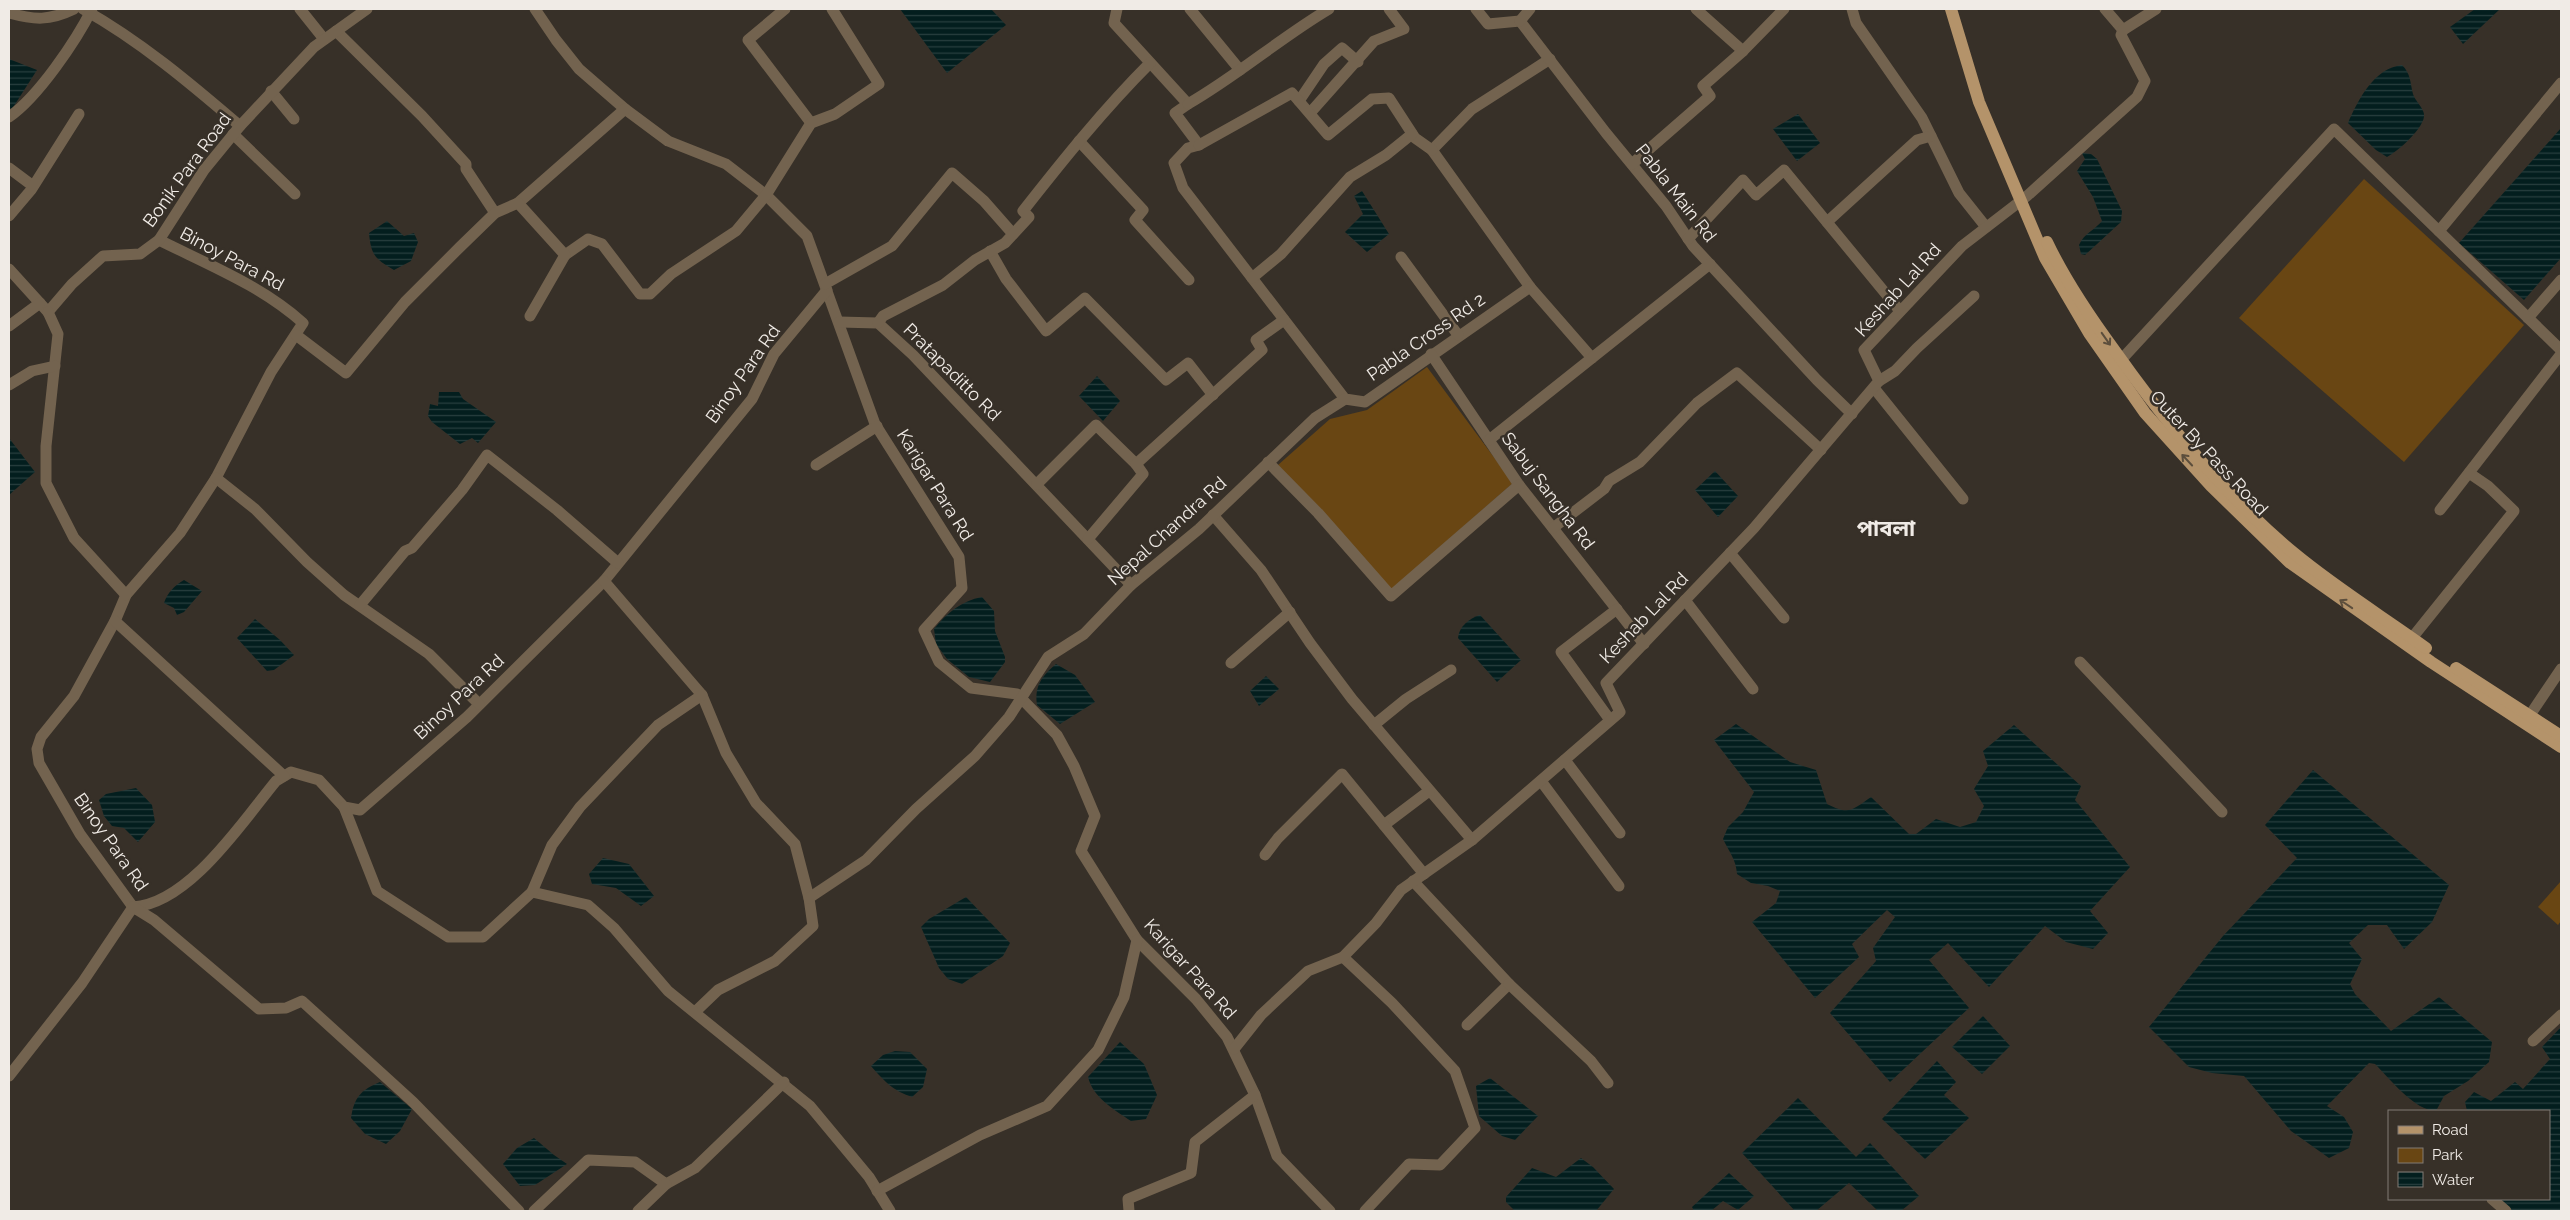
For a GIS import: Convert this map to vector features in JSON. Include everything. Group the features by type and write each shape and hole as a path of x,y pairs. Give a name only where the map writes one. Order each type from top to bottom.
{"main road":[{"name":"Outer By Pass Road","path":"1951,9 1979,102 2023,198 2052,253 2095,324 2174,430 2257,518 2295,554 2412,638 2561,736"},
{"name":"Outer By Pass Road","path":"1958,9 1986,99 2045,258 2089,333 2145,413 2211,486 2289,562 2327,590 2561,747"}],"street":[{"path":"9,12 34,20 59,16 74,9"},
{"path":"300,9 324,39"},
{"name":"Bonik Para Road","path":"48,312 72,284 103,256 140,254 159,240 204,170 271,91 314,47 367,9"},
{"path":"535,9 579,69 625,109 668,141 726,164 766,195 807,236 838,322"},
{"path":"785,9 748,40 811,124"},
{"path":"530,316 564,255 588,239 602,244 640,294 650,294 671,274 736,231 766,195 811,124 835,114 879,84 832,9"},
{"path":"1117,9 1114,23 1188,104"},
{"path":"1190,9 1240,70"},
{"path":"1199,145 1175,113 1224,84 1240,70 1329,9"},
{"path":"1310,113 1358,62 1374,41 1404,29 1388,9"},
{"path":"1476,9 1488,24 1520,21 1530,9"},
{"path":"1696,9 1743,51"},
{"path":"1632,164 1710,96 1702,86 1743,51 1784,9"},
{"path":"1852,9 1856,23 1922,118 1959,193 1986,227"},
{"path":"2105,9 2122,30 2156,9"},
{"path":"9,117 22,108 72,43 88,10 173,70 236,130 295,194"},
{"name":"Pabla Main Rd","path":"1520,21 1666,206 1688,239 1817,380 1852,414"},
{"name":"Keshab Lal Rd","path":"1610,720 1620,712 1606,683 1730,553 1877,384 1864,350 1962,246 2023,198 2136,97 2142,89 2145,80 2122,39 2122,30"},
{"path":"336,31 422,116 466,164 466,170 495,213"},
{"path":"1299,101 1324,64 1342,48 1358,62"},
{"path":"1432,150 1472,108 1550,59"},
{"path":"878,323 883,316 943,285 990,251 1005,243 1028,217 1023,211 1079,141 1117,96 1150,63"},
{"path":"2439,231 2561,82"},
{"path":"271,91 294,119"},
{"path":"1345,399 1183,188 1174,163 1188,148 1199,145 1292,93 1328,135 1372,99 1389,98 1412,134 1432,150 1530,287 1592,358"},
{"path":"296,336 346,373 405,302 495,213 518,203 625,109"},
{"path":"9,216 33,186 79,114"},
{"path":"2121,360 2334,129 2561,352 2440,510"},
{"path":"1252,278 1281,254 1350,177 1386,155 1412,134"},
{"path":"1827,222 1918,140 1931,136"},
{"path":"1079,141 1143,210 1135,220 1188,280"},
{"path":"9,168 33,186"},
{"path":"1688,239 1743,180 1756,195 1784,170 1900,311"},
{"path":"826,287 892,246 952,173 984,201 1013,234"},
{"path":"518,203 564,255"},
{"name":"Binoy Para Rd","path":"159,240 250,284 304,323 271,372 216,478 180,533 126,595 115,622 74,696 41,737 37,749 39,763 80,834 133,906 148,906 161,900 204,869 276,781 284,776"},
{"path":"990,251 1006,279 1046,331 1084,298 1166,380 1188,363 1213,395"},
{"path":"1401,257 1458,335"},
{"path":"1488,440 1710,264"},
{"path":"9,269 48,312 58,334 46,446 46,483 74,538 126,595"},
{"path":"2528,318 2561,280"},
{"name":"Binoy Para Rd","path":"344,807 360,810 480,704 604,580 752,399 774,354 826,287"},
{"name":"Pabla Cross Rd 2","path":"1345,399 1365,402 1458,335 1530,287"},
{"path":"1963,499 1877,384 1895,371 1917,348 1974,296"},
{"path":"9,326 40,303"},
{"path":"1136,464 1262,350 1256,340 1284,320"},
{"name":"Pratapaditto Rd","path":"838,322 878,323 913,356 1037,484 1131,585"},
{"name":"Karigar Para Rd","path":"838,322 877,426 959,558 962,588 924,630 940,662 971,688 1022,697 1057,735 1074,766 1094,816 1081,851 1138,940 1196,1000 1234,1049 1255,1096 1277,1156 1330,1211"},
{"name":"Sabuj Sangha Rd","path":"1432,354 1519,485 1644,644"},
{"path":"9,385 32,371 55,366"},
{"path":"1553,528 1604,489 1609,481 1640,462 1697,403 1737,373 1821,450"},
{"name":"Nepal Chandra Rd","path":"809,898 866,860 916,809 975,756 1009,717 1048,657 1084,634 1131,585 1213,515 1315,418 1345,399"},
{"path":"1037,484 1096,425 1136,464 1143,474 1088,539"},
{"path":"816,465 877,426"},
{"path":"360,605 405,551 412,548 462,490 487,456 557,510 618,563"},
{"path":"1268,462 1318,513 1391,596 1519,485"},
{"path":"2412,638 2514,511 2488,486 2469,473"},
{"path":"216,478 255,509 307,562 360,605 428,654 480,704"},
{"path":"1213,515 1261,570 1352,699 1472,840"},
{"path":"1730,553 1784,618"},
{"path":"604,580 702,695 726,752 756,803 795,844 809,898 813,926 775,961 718,990 695,1012"},
{"path":"1685,600 1753,689"},
{"path":"1234,1049 1260,1015 1308,971 1343,957 1376,923 1401,890 1472,840 1610,720 1561,652 1617,609"},
{"path":"1230,663 1290,612"},
{"path":"115,622 284,776 291,772 319,780 344,807 377,891 448,937 484,937 532,892 552,844 580,807 658,724 702,695"},
{"path":"2080,662 2222,812"},
{"path":"2530,715 2561,669"},
{"path":"1374,725 1406,699 1452,670"},
{"path":"1565,760 1620,833"},
{"path":"1265,855 1278,838 1342,774 1424,874"},
{"path":"1540,781 1619,886"},
{"path":"1384,825 1429,791"},
{"path":"1413,881 1509,984 1591,1061 1608,1083"},
{"path":"532,892 588,905 614,928 668,991 784,1082 810,1106 878,1191 890,1211"},
{"path":"9,1076 82,983 133,906 154,920 259,1009 286,1008 302,1001 413,1102 519,1211"},
{"path":"878,1191 980,1135 1047,1106 1098,1050 1124,997 1138,940"},
{"path":"1343,957 1392,1003 1454,1070 1475,1128 1440,1165 1409,1164 1365,1211"},
{"path":"1467,1025 1509,984"},
{"path":"2533,1042 2561,1014"},
{"path":"638,1211 666,1184 695,1168 784,1082"},
{"path":"1128,1211 1128,1199 1191,1173 1195,1142 1255,1096"},
{"path":"534,1211 588,1160 635,1162 666,1184"},
{"path":"2493,1200 2506,1211"}],"green space":[{"path":"2364,179 2524,325 2404,462 2239,318"},
{"path":"1427,367 1513,483 1391,590 1278,465 1330,419 1367,410"},
{"path":"2561,881 2561,921 2558,925 2538,907"}],"water":[{"path":"900,9 991,9 1006,25 947,73"},
{"path":"2475,9 2500,9 2463,44 2450,27"},
{"path":"9,59 37,70 12,109 9,108"},
{"path":"2402,65 2409,75 2414,97 2424,114 2416,132 2387,157 2376,150 2348,123 2368,86 2383,72 2392,67"},
{"path":"1798,114 1820,143 1797,161 1773,129"},
{"path":"2561,128 2561,258 2524,300 2459,243"},
{"path":"2082,153 2091,154 2097,159 2122,211 2121,222 2085,255 2081,254 2079,245 2084,237 2102,221 2093,197 2077,171 2085,159"},
{"path":"1362,191 1389,234 1367,252 1345,232 1363,214 1354,196"},
{"path":"387,221 404,236 414,233 418,242 411,261 394,270 375,256 371,247 369,233"},
{"path":"1097,376 1120,401 1103,421 1079,396"},
{"path":"439,392 459,392 463,399 496,422 478,443 472,438 460,444 432,422 428,416 430,404 438,406"},
{"path":"9,438 35,472 9,495"},
{"path":"1715,471 1738,496 1718,517 1695,490"},
{"path":"184,580 202,591 184,612 177,615 174,608 164,603 172,590"},
{"path":"982,597 994,611 995,631 1005,657 1005,662 990,682 969,677 947,659 936,644 934,629 955,608 967,601"},
{"path":"1480,615 1521,660 1497,682 1458,638 1460,630 1466,623"},
{"path":"255,619 280,640 294,655 274,670 267,671 237,638"},
{"path":"1056,664 1075,675 1095,702 1060,724 1037,705 1036,698 1040,682"},
{"path":"1266,676 1279,689 1259,706 1250,691"},
{"path":"1736,724 1790,762 1816,770 1827,804 1840,810 1850,810 1871,797 1909,834 1916,834 1936,819 1960,827 1976,822 1984,806 1974,789 1988,766 1983,751 2014,725 2081,786 2075,800 2130,867 2090,911 2108,933 2093,949 2066,942 2045,926 1989,987 1948,943 1929,960 1969,1008 1890,1082 1830,1013 1876,961 1873,948 1895,917 1887,910 1852,944 1859,957 1815,998 1752,922 1776,903 1780,891 1768,886 1751,883 1737,874 1734,860 1723,839 1728,827 1743,812 1754,792 1714,740"},
{"path":"2313,770 2449,885 2432,922 2404,949 2387,925 2368,925 2349,943 2362,959 2350,984 2355,994 2391,1031 2439,997 2492,1042 2489,1062 2468,1081 2444,1096 2437,1110 2428,1110 2411,1100 2375,1064 2369,1063 2327,1106 2344,1117 2353,1132 2349,1148 2329,1158 2291,1131 2244,1076 2212,1073 2189,1067 2149,1027 2223,936 2297,858 2265,825"},
{"path":"136,788 152,805 155,822 138,842 124,828 112,826 104,816 99,800 106,794"},
{"path":"603,858 629,864 654,896 641,906 616,888 592,884 589,874"},
{"path":"966,897 1010,943 1003,956 962,984 948,979 939,968 921,927 929,919"},
{"path":"1983,1016 2010,1046 1982,1074 1952,1047"},
{"path":"2561,1027 2561,1211 2509,1211 2496,1200 2550,1200 2550,1110 2467,1110 2465,1102 2474,1092 2491,1101 2515,1082 2523,1089 2550,1059 2542,1047"},
{"path":"1120,1042 1144,1064 1157,1095 1146,1119 1131,1121 1112,1108 1095,1091 1088,1077"},
{"path":"895,1051 910,1052 927,1069 923,1087 912,1097 899,1092 889,1085 871,1066 883,1055"},
{"path":"1937,1061 1956,1082 1944,1095 1969,1118 1925,1159 1882,1119"},
{"path":"1490,1078 1538,1116 1515,1140 1502,1136 1479,1116 1476,1086"},
{"path":"380,1082 412,1109 400,1131 386,1144 365,1134 351,1118 356,1099 363,1091"},
{"path":"1798,1098 1856,1157 1870,1143 1919,1196 1901,1211 1878,1211 1849,1183 1816,1211 1795,1211 1742,1153"},
{"path":"534,1138 567,1164 535,1185 520,1186 503,1164 517,1148"},
{"path":"1581,1158 1593,1167 1614,1189 1596,1211 1515,1211 1506,1202 1506,1197 1532,1168 1556,1177"},
{"path":"1729,1173 1754,1196 1738,1210 1723,1201 1711,1211 1694,1211 1692,1207"}],"district":[{"name":"পাবলা","path":"1886,528"}]}
